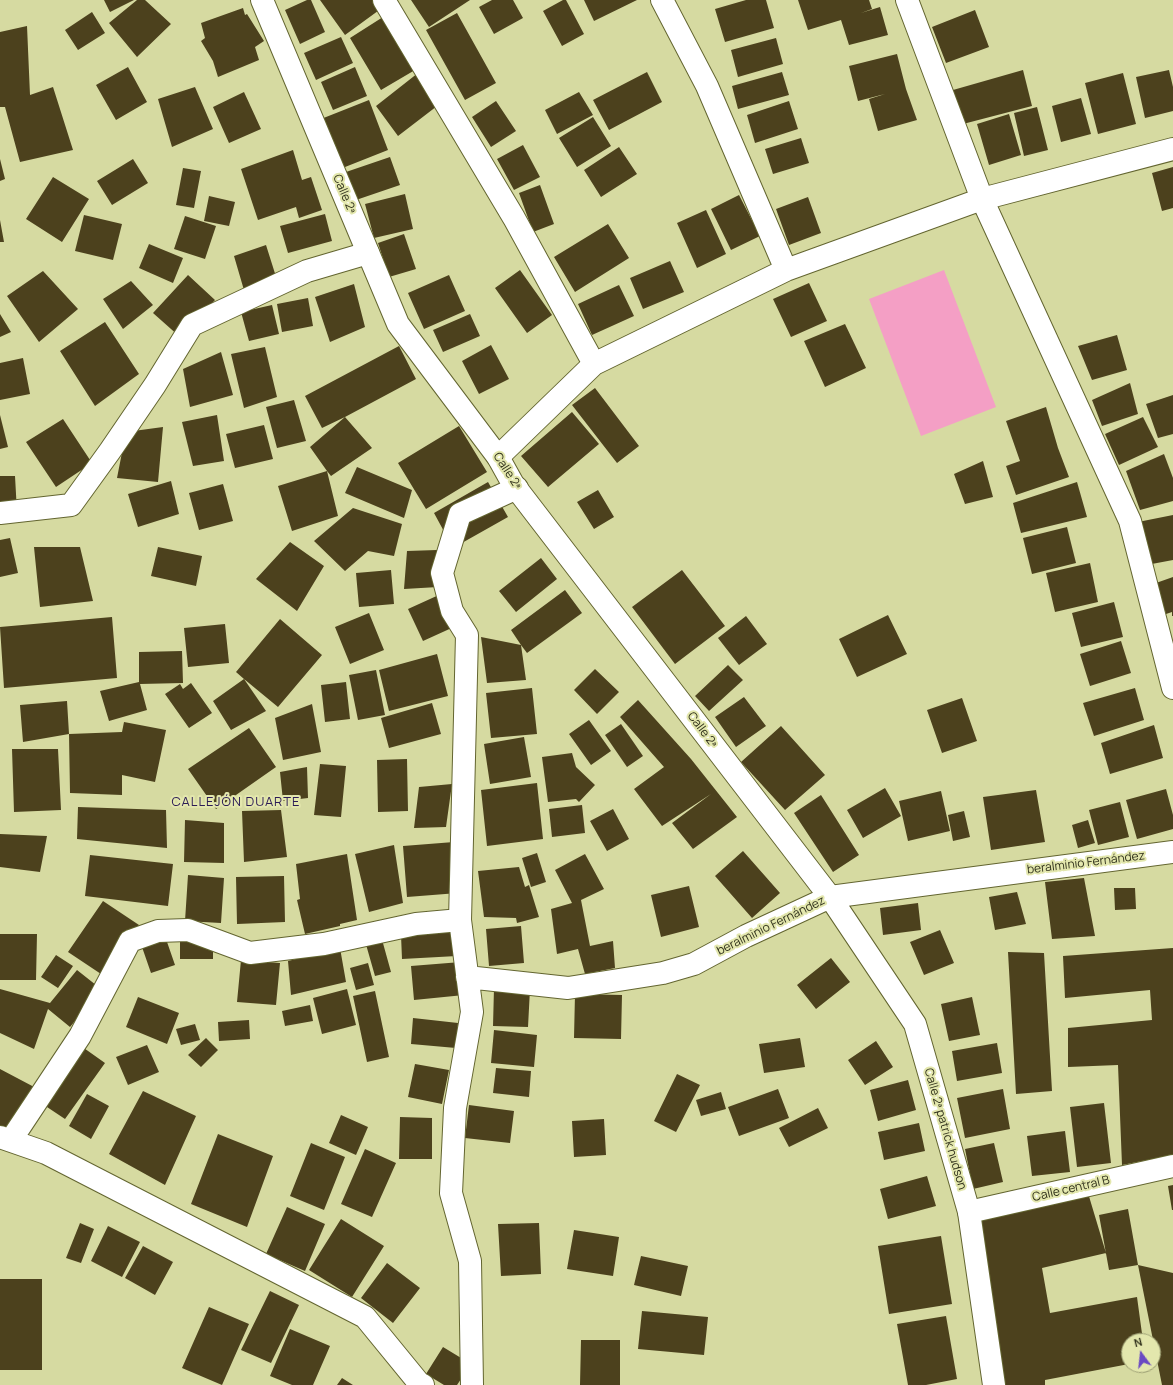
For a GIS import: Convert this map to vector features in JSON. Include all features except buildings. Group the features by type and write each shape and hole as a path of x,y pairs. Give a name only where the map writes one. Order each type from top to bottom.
{"street":[{"name":"Calle 2ª","path":"262,0 398,324 498,457 517,488 830,897"},
{"path":"384,0 514,218 594,364"},
{"path":"662,0 707,86 786,270"},
{"path":"907,0 982,199 1130,521 1173,688"},
{"path":"498,457 594,364 786,270 982,199 1173,149"},
{"path":"0,513 71,504 110,451 155,385 192,325 307,271 368,253"},
{"path":"472,1385 470,1261 451,1193 455,1108 472,1012 460,920 467,635 452,611 442,573 460,514 517,488"},
{"name":"beralminio Fernández","path":"467,977 568,988 663,973 694,964 746,936 830,897 1173,852"},
{"name":"Calle 2ª patrick hudson","path":"830,897 915,1024 969,1212 994,1385"},
{"path":"420,1384 364,1317 46,1153 5,1138 80,1036 130,941 158,931 188,930 250,953 324,944 416,924 460,920"},
{"name":"Calle central B","path":"969,1212 1173,1166"}],"shaded area":[{"path":"944,270 996,407 921,436 869,299"}],"district":[{"name":"CALLEJÓN DUARTE","path":"236,802"}]}
